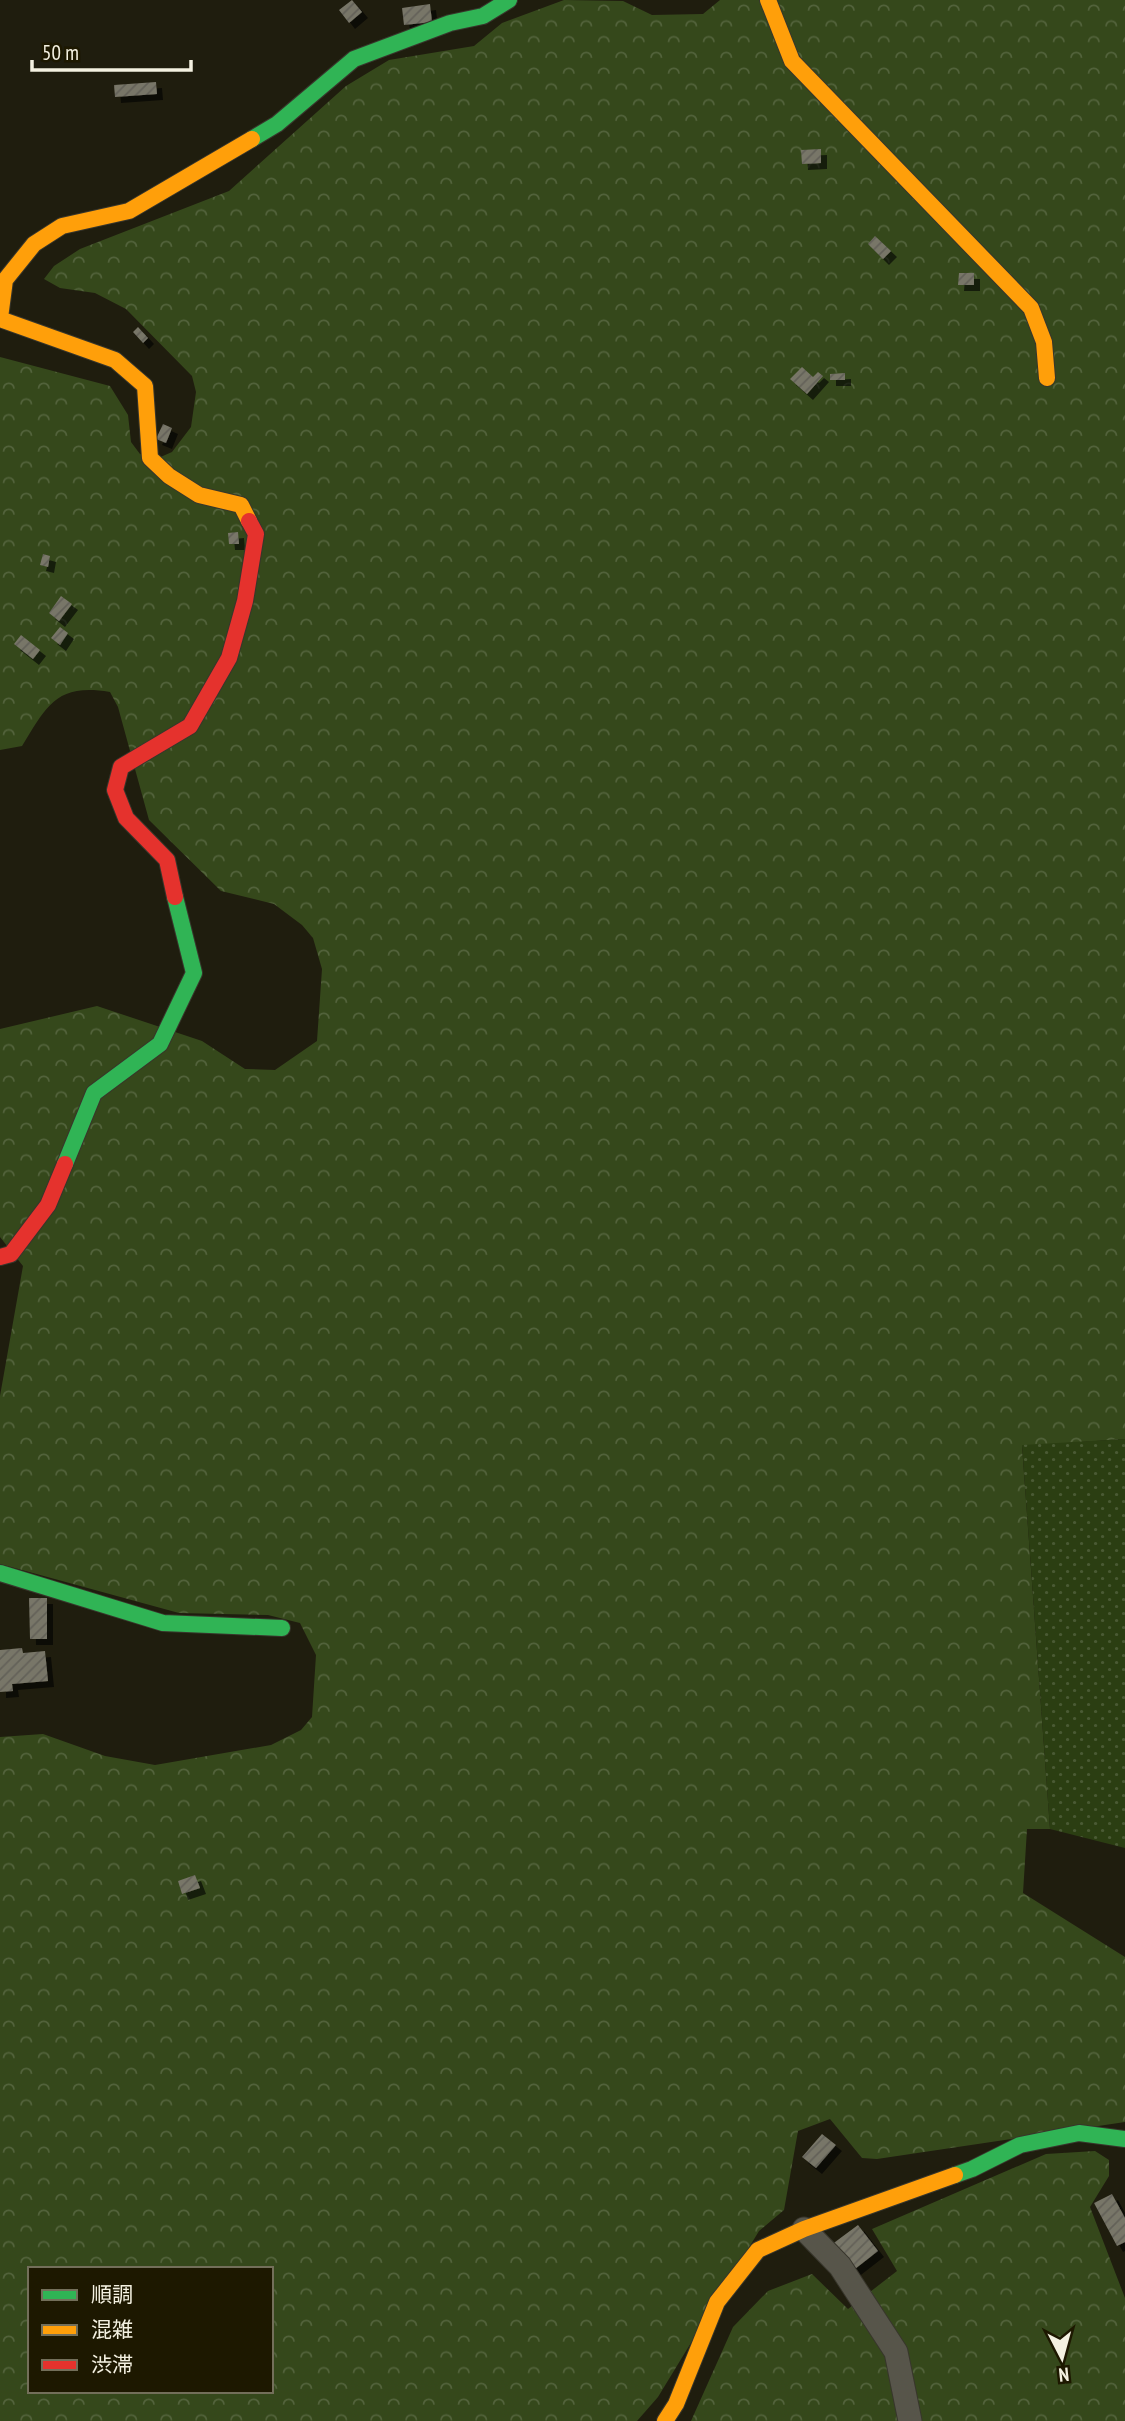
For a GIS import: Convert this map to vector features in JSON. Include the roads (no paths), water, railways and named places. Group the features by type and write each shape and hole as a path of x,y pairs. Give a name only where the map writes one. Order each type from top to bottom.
{"street":[{"path":"0,1257 11,1254 48,1205 94,1093 160,1044 194,973 167,860 126,818 116,790 121,767 190,726 229,658 245,601 256,534 241,505 199,495 169,477 150,458 145,386 115,360 0,318 5,281 34,244 62,226 129,211 277,124 354,59 450,23 483,16 509,0"},
{"path":"768,0 792,61 1031,308 1044,342 1047,378"},
{"path":"0,1573 163,1623 282,1628"},
{"path":"665,2421 676,2404 717,2302 758,2250 804,2229 907,2190 972,2169 1020,2145 1079,2133 1125,2139"},
{"path":"804,2229 841,2266 896,2352 910,2421"}]}
